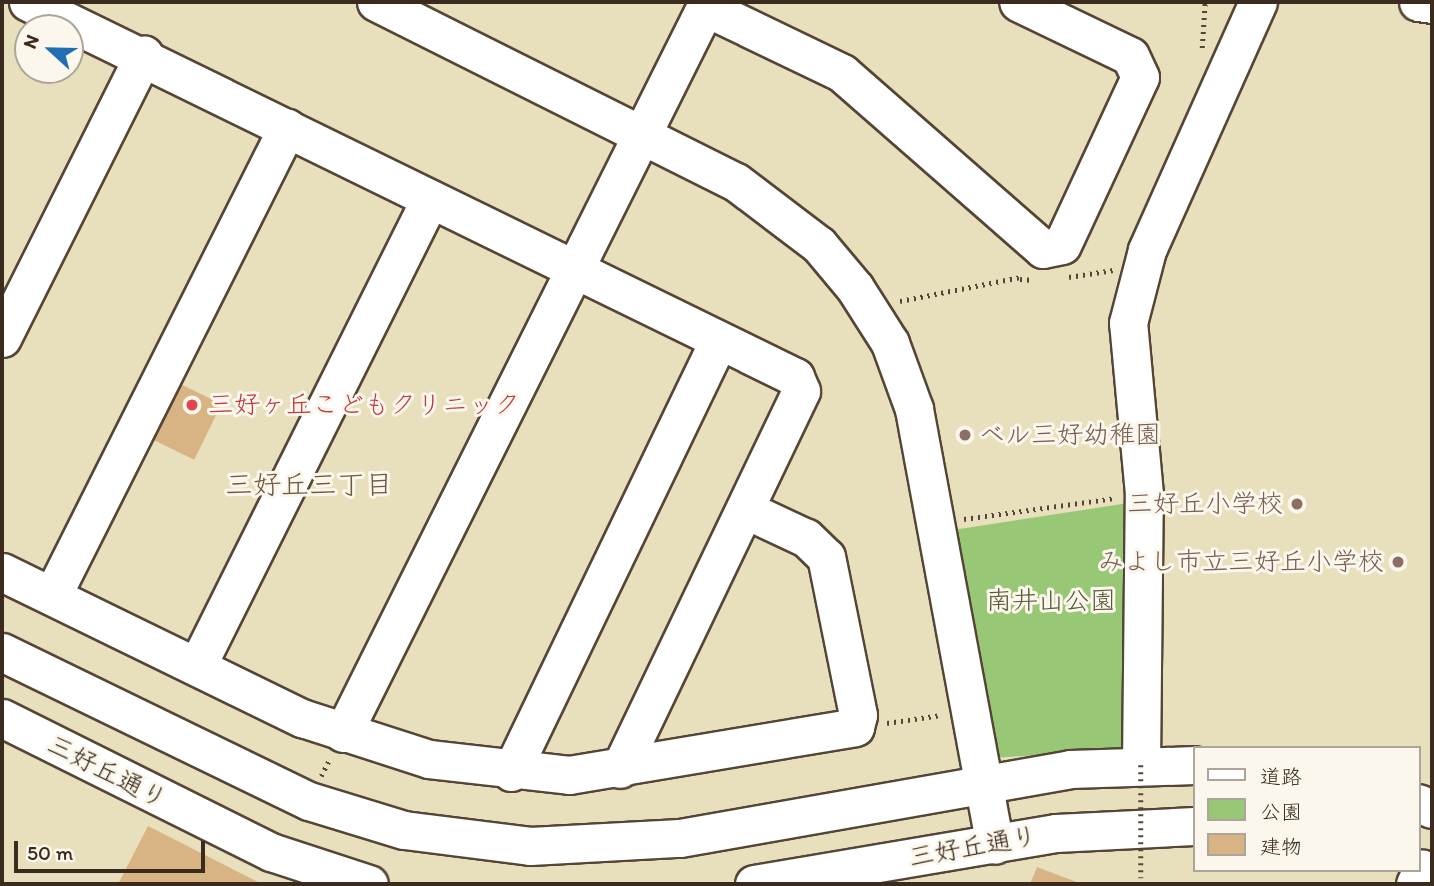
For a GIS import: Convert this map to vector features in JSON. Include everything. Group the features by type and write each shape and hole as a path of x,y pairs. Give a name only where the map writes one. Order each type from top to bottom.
{"street":[{"path":"28,2 144,55 430,199 795,377 801,391 620,769"},
{"path":"376,2 642,132 736,182 791,220 867,307 906,379 995,845"},
{"path":"343,733 707,4 842,73 1043,249 1062,246 1140,77 1130,56 1018,2"},
{"path":"1141,765 1144,494 1128,323 1147,250 1258,2"},
{"path":"2,338 144,55"},
{"path":"52,596 287,128"},
{"path":"197,666 430,199"},
{"path":"511,772 718,341"},
{"path":"2,572 343,733 429,759 511,772 569,775 620,769 855,727 858,715 826,557 806,538 746,510"},
{"path":"2,652 309,801 450,837 603,846 1070,769 1192,765"},
{"name":"三好丘通り","path":"2,718 271,852 369,884"},
{"name":"三好丘通り","path":"754,884 1093,828 1192,826"}],"path":[{"path":"867,307 1020,279 1043,249"},
{"path":"932,523 1144,494"},
{"path":"855,727 969,712"},
{"path":"309,801 343,733"},
{"path":"1141,765 1141,878"}],"green space":[{"name":"南井山公園","path":"1135,502 1140,748 992,758 953,530"}],"building":[{"path":"172,380 221,404 194,460 145,436"},
{"path":"148,826 262,884 118,884"},
{"path":"1037,867 1082,884 1030,884"}],"place":[{"name":"三好ヶ丘こどもクリニック","path":"192,405"},
{"name":"ベル三好幼稚園","path":"965,435"},
{"name":"三好丘小学校","path":"1297,504"},
{"name":"みよし市立三好丘小学校","path":"1398,562"}],"district":[{"name":"三好丘三丁目","path":"309,484"}]}
